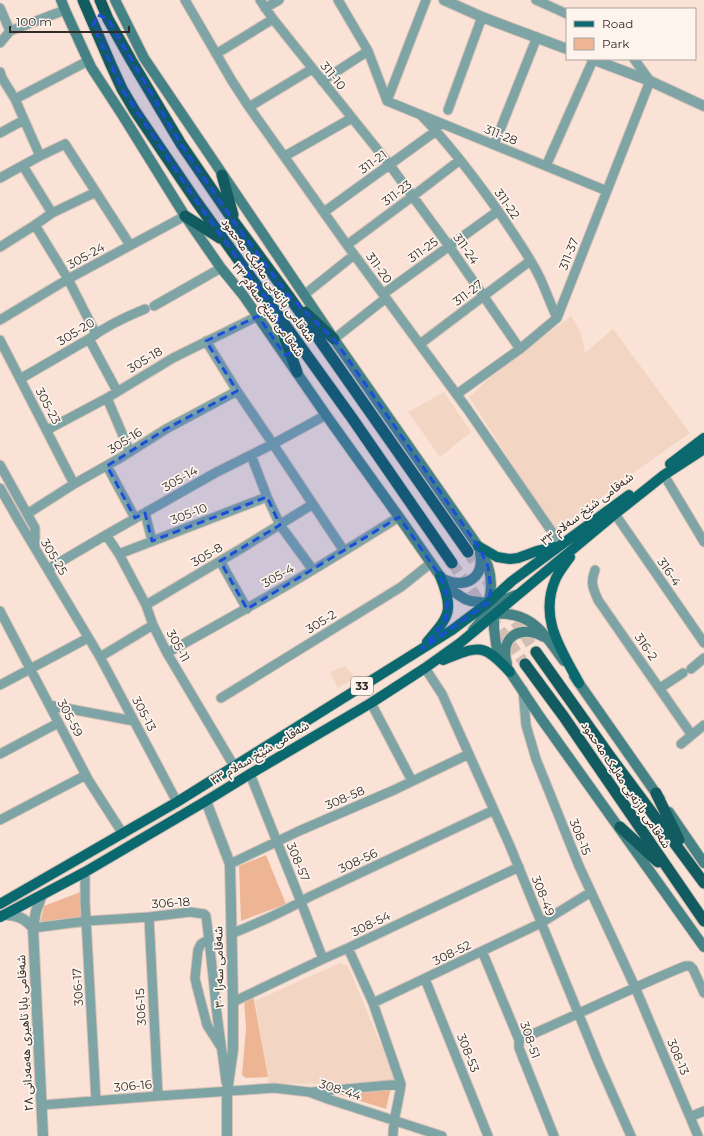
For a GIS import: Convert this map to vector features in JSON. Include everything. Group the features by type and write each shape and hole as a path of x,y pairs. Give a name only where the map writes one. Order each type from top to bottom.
{"highway":[{"name":"شەقامی بازنەیی مەلیک مەحمود","path":"83,0 110,65 135,111 196,201 364,436 452,563"},
{"name":"شەقامی بازنەیی مەلیک مەحمود","path":"100,0 108,19 177,138 235,223 288,295 468,552"},
{"path":"93,25 94,17 98,15 101,14 108,19"},
{"path":"222,175 235,223"},
{"path":"184,216 225,242"},
{"path":"288,295 334,339"},
{"path":"275,311 297,372"},
{"name":"شەقامی بازنەیی مەلیک مەحمود","path":"536,652 609,755 704,883"},
{"name":"شەقامی بازنەیی مەلیک مەحمود","path":"525,664 564,717 704,921"},
{"path":"656,793 688,861"},
{"path":"620,827 672,875"}],"main road":[{"path":"115,0 144,58 334,339 478,546 485,559 490,574 494,614 494,636 498,652 510,672 540,717 704,946"},
{"name":"شەقامی شێخ سەلام ٣٣","path":"63,5 91,67 123,116 184,216 258,316 440,576 454,592 465,599 478,602 493,602 509,598 521,592"},
{"name":"شەقامی شێخ سەلام ٣٣","path":"0,904 177,802 452,630 493,602 512,581 704,438"},
{"name":"شەقامی شێخ سەلام ٣٣","path":"1,916 96,866 372,703 428,666 460,643 664,475 704,449"},
{"path":"579,683 556,639 551,624 549,608 550,598 557,577 581,543"},
{"path":"478,546 497,557 510,559 561,545"},
{"path":"440,576 450,581 459,583 468,582 474,579 479,572 480,566 478,546"},
{"path":"422,649 442,625 447,615 447,595 440,576"},
{"path":"460,643 475,627 493,602"},
{"path":"452,630 471,619 494,614 514,615 524,618 535,625 549,641 579,683 704,863"},
{"path":"510,672 506,660 505,649 509,639 512,636 520,632 528,631 539,634 549,641"},
{"path":"428,666 468,650 479,649 490,653 510,672"},
{"path":"90,853 90,861 96,866"},
{"path":"69,864 74,866 77,874 81,874"}],"street":[{"name":"311-20","path":"185,0 232,81 249,107 354,255 456,394 561,545"},
{"path":"262,4 279,0"},
{"path":"338,0 368,51 386,101"},
{"path":"386,101 426,0"},
{"path":"444,0 482,17 566,49"},
{"path":"536,0 566,14"},
{"name":"311-10","path":"262,4 312,69 389,164"},
{"path":"0,43 10,31 63,5"},
{"path":"0,8 10,31"},
{"path":"448,110 482,17"},
{"path":"216,54 273,19"},
{"path":"494,145 536,37"},
{"path":"322,81 368,51"},
{"path":"546,166 592,60"},
{"path":"595,60 650,81 704,106"},
{"path":"635,60 650,81"},
{"path":"15,99 88,61"},
{"path":"249,107 312,69"},
{"path":"0,76 15,99 40,156"},
{"name":"311-37","path":"456,394 520,349 557,318 650,81"},
{"name":"311-22","path":"386,101 421,115 438,126 460,160 524,249 540,278 557,318"},
{"path":"285,156 352,118"},
{"path":"0,134 24,120"},
{"name":"311-28","path":"438,126 494,145 607,191"},
{"name":"311-21","path":"324,212 438,126"},
{"path":"0,178 65,144 130,245"},
{"name":"311-23","path":"347,245 460,160"},
{"name":"311-24","path":"389,164 414,196 520,349"},
{"path":"23,166 52,213"},
{"path":"0,247 35,226 52,213 96,192"},
{"name":"311-25","path":"334,339 384,296 449,246 498,211"},
{"name":"305-24","path":"0,320 68,279 184,216"},
{"path":"35,226 68,279 117,390"},
{"path":"304,295 354,255"},
{"name":"311-27","path":"420,344 530,261"},
{"path":"154,306 222,268"},
{"name":"305-20","path":"20,379 93,336 144,309"},
{"name":"305-18","path":"47,430 107,398 117,390 173,358 258,316"},
{"name":"305-23","path":"0,340 74,484"},
{"path":"206,341 237,391 344,551"},
{"name":"305-16","path":"27,514 166,429 237,391"},
{"path":"107,398 130,452"},
{"name":"305-14","path":"48,569 215,473 326,415"},
{"path":"251,455 267,497 280,525 313,570"},
{"path":"0,465 35,528 35,548"},
{"path":"107,466 135,518"},
{"path":"664,475 701,532 704,542"},
{"name":"305-25","path":"0,488 88,638"},
{"name":"305-10","path":"119,554 267,497"},
{"name":"305-8","path":"146,605 313,504"},
{"path":"146,513 152,541"},
{"name":"316-4","path":"615,514 704,643"},
{"name":"305-4","path":"167,653 247,609 399,517"},
{"name":"305-11","path":"106,535 119,554 146,605 153,625 167,653 234,766"},
{"path":"220,561 247,609"},
{"name":"305-2","path":"221,698 401,587 431,563"},
{"name":"316-2","path":"595,570 592,581 598,600 691,734"},
{"name":"305-59","path":"1,614 86,776 123,834"},
{"path":"100,657 153,625"},
{"path":"0,684 88,638"},
{"name":"305-13","path":"88,638 100,657 177,802"},
{"path":"660,688 704,658"},
{"name":"308-49","path":"428,666 442,694 519,867 578,1014 630,1136"},
{"name":"308-15","path":"523,690 526,725 532,748 568,840 635,987"},
{"path":"372,703 412,781"},
{"path":"49,705 134,721"},
{"path":"0,754 58,723"},
{"path":"681,744 691,734 704,725"},
{"name":"308-58","path":"230,864 469,754"},
{"name":"308-57","path":"250,774 323,959"},
{"path":"0,820 86,776"},
{"name":"شەقامی سەرا ٣٠","path":"206,801 230,864 233,1050 227,1092 227,1136"},
{"name":"308-56","path":"231,934 266,920 494,810"},
{"name":"308-54","path":"233,1002 519,867"},
{"name":"306-17","path":"81,874 87,921 96,1101"},
{"name":"308-52","path":"373,1003 541,923 591,892"},
{"name":"شەقامی بابا تاهیری هەمەدانی ٢٨","path":"42,894 36,911 33,928 43,1136"},
{"name":"306-18","path":"33,928 87,921 149,917 190,912 204,914 206,916 227,1092"},
{"path":"1,916 15,915 30,923 33,928"},
{"name":"306-15","path":"149,917 158,1096"},
{"path":"209,940 201,944 198,950 196,982 207,1025 223,1050"},
{"path":"348,948 373,1003 401,1084 392,1136"},
{"name":"308-51","path":"482,951 519,1040 519,1048 554,1136"},
{"path":"519,1040 685,966 690,966 693,969 704,993"},
{"name":"308-53","path":"425,979 488,1136"},
{"name":"308-13","path":"635,987 698,1136"},
{"path":"309,1092 401,1084"},
{"name":"308-44","path":"227,1092 274,1088 309,1092 442,1136"},
{"name":"306-16","path":"42,1105 227,1092"},
{"path":"690,1117 704,1111"}],"highlighted area":[{"path":"98,15 108,19 181,144 235,223 288,295 334,339 478,546 488,566 491,589 488,603 422,649 445,621 448,599 440,576 399,517 247,609 220,561 280,525 267,497 152,541 145,513 135,518 107,466 166,429 237,391 206,341 258,316 285,355 290,353 275,311 196,201 122,89 93,25"}],"shaded area":[{"path":"571,316 581,333 585,353 613,329 690,433 633,473 559,531 552,526 469,397 493,375"},
{"path":"444,392 471,432 440,457 408,412"},
{"path":"345,666 355,678 338,688 330,672"},
{"path":"340,963 348,966 397,1083 269,1084 255,1001"}],"green space":[{"path":"266,855 286,904 241,921 239,866"},
{"path":"83,891 85,919 40,924 44,906"},
{"path":"253,995 268,1077 246,1078 242,1075 246,1028 244,999"},
{"path":"391,1087 386,1109 335,1093"}],"tunnel":[{"path":"468,552 493,589"},
{"path":"452,563 525,664"},
{"path":"506,608 536,652"}]}
